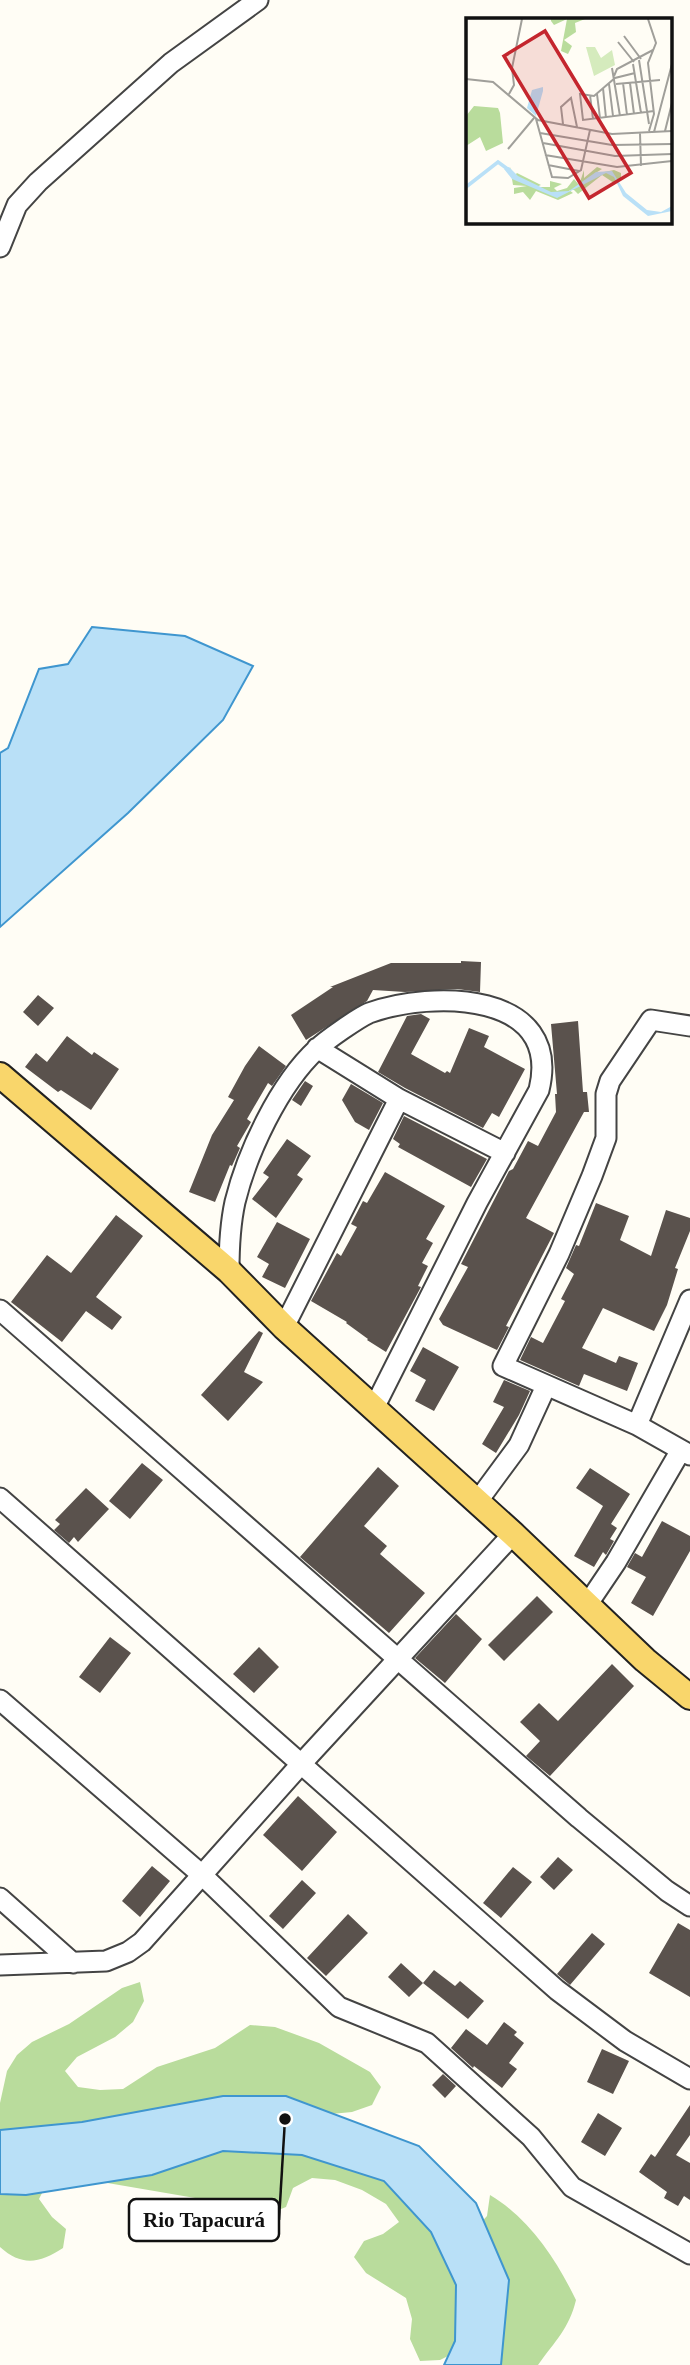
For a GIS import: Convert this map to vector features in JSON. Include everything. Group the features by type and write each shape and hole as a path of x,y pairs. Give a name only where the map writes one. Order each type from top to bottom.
{"main road":[{"path":"0,1075 229,1271 284,1326 513,1534 645,1660 690,1698"}],"street":[{"path":"0,247 17,205 38,182 171,63 258,0"},
{"path":"229,1271 230,1234 235,1202 244,1173 278,1098 317,1048 368,1014 407,1005 433,1001 479,1003 517,1017 536,1037 542,1055 544,1069 539,1090 374,1408"},
{"path":"587,1605 686,1453 637,1426 503,1366 559,1254 592,1176 606,1138 606,1094 610,1081 651,1020 690,1026"},
{"path":"317,1048 399,1099 505,1153"},
{"path":"284,1326 399,1099"},
{"path":"637,1426 690,1300"},
{"path":"0,1310 579,1818 667,1891 690,1906"},
{"path":"477,1502 519,1444 546,1386"},
{"path":"0,1498 556,1990 625,2041 690,2079"},
{"path":"0,1965 106,1961 128,1952 142,1942 513,1534"},
{"path":"0,1700 202,1875 339,2007 427,2043 531,2137 572,2187 690,2254"},
{"path":"0,1898 73,1963"}],"green space":[{"path":"140,1982 144,2001 133,2022 115,2037 77,2057 65,2071 78,2087 123,2089 157,2067 215,2048 250,2025 275,2027 319,2043 370,2072 381,2087 372,2105 352,2112 331,2114 311,2139 474,2230 487,2216 490,2195 517,2215 550,2255 576,2300 565,2327 538,2365 491,2365 458,2351 440,2360 420,2361 410,2339 412,2319 406,2298 366,2273 354,2257 364,2241 383,2234 399,2222 386,2204 362,2190 335,2180 312,2178 293,2188 286,2207 266,2215 201,2199 90,2180 48,2181 39,2199 52,2217 66,2229 63,2248 47,2257 31,2261 16,2258 0,2247 0,2103 7,2071 17,2055 32,2042 69,2024 122,1988"}],"water":[{"path":"92,627 185,636 253,666 223,720 128,813 0,927 0,753 8,748 39,669 68,664"},
{"path":"223,2096 286,2096 419,2146 476,2203 509,2280 501,2365 444,2365 455,2341 456,2285 431,2232 384,2181 302,2155 223,2151 152,2175 26,2195 0,2194 0,2130 82,2122"}],"building":[{"path":"481,962 480,992 457,989 405,992 373,990 367,1001 306,1040 291,1015 333,987 330,987 391,963"},
{"path":"38,995 54,1008 38,1026 23,1012"},
{"path":"421,1014 430,1019 411,1054 445,1073 450,1073 469,1028 489,1036 484,1047 525,1069 499,1117 492,1113 483,1128 378,1072 407,1016"},
{"path":"578,1021 583,1092 587,1092 589,1112 584,1112 526,1218 554,1233 506,1326 509,1327 497,1350 443,1325 439,1319 468,1267 461,1264 509,1171 513,1169 528,1141 538,1146 556,1112 551,1024"},
{"path":"67,1036 92,1055 94,1052 119,1069 91,1110 61,1090 58,1092 25,1067 36,1053 47,1062"},
{"path":"259,1046 286,1066 272,1086 268,1083 247,1119 251,1122 237,1146 240,1148 215,1202 189,1192 212,1135 234,1100 228,1097"},
{"path":"305,1081 313,1086 301,1106 292,1100"},
{"path":"351,1084 383,1103 369,1130 355,1122 342,1100"},
{"path":"404,1116 487,1159 471,1187 398,1147 400,1144 393,1139"},
{"path":"287,1139 311,1156 297,1175 303,1179 276,1218 252,1199 269,1177 263,1173"},
{"path":"385,1172 445,1206 426,1239 433,1243 422,1263 428,1266 418,1286 421,1287 386,1352 347,1322 311,1301 337,1253 341,1256 357,1227 351,1224 363,1201 367,1203"},
{"path":"596,1203 629,1216 620,1240 651,1256 666,1210 690,1218 690,1231 675,1268 678,1269 667,1305 654,1331 603,1308 582,1348 616,1363 619,1356 638,1363 627,1391 584,1374 579,1386 520,1360 531,1337 543,1343 565,1301 561,1299 574,1274 566,1268 576,1245 579,1246"},
{"path":"116,1215 143,1236 96,1297 122,1317 112,1330 86,1311 62,1342 11,1302 47,1255 71,1273"},
{"path":"277,1222 310,1239 285,1288 262,1277 269,1264 257,1257"},
{"path":"259,1331 263,1333 244,1372 263,1382 228,1421 201,1395"},
{"path":"423,1347 459,1367 434,1411 415,1401 426,1380 410,1371"},
{"path":"504,1380 530,1391 496,1453 482,1444 504,1407 493,1402"},
{"path":"142,1463 163,1480 130,1519 109,1501"},
{"path":"378,1467 399,1486 364,1526 387,1546 380,1554 425,1593 389,1633 300,1557"},
{"path":"590,1468 630,1494 611,1524 617,1528 610,1539 614,1541 606,1555 603,1552 594,1567 574,1556 603,1506 576,1488"},
{"path":"86,1488 109,1509 78,1542 74,1537 69,1543 54,1530 60,1524 55,1520"},
{"path":"662,1521 690,1536 690,1551 653,1616 631,1603 646,1577 627,1567 635,1553 642,1557"},
{"path":"537,1596 553,1612 504,1661 488,1645"},
{"path":"456,1614 482,1639 445,1683 415,1658"},
{"path":"110,1637 131,1653 100,1693 79,1677"},
{"path":"259,1647 279,1667 254,1693 233,1674"},
{"path":"612,1664 634,1686 550,1776 526,1756 540,1741 520,1722 539,1703 558,1721"},
{"path":"298,1796 337,1832 302,1871 263,1835"},
{"path":"558,1857 573,1870 554,1890 540,1877"},
{"path":"152,1866 170,1881 140,1917 122,1901"},
{"path":"513,1867 532,1882 501,1918 483,1903"},
{"path":"302,1880 316,1893 283,1929 269,1916"},
{"path":"348,1914 368,1933 326,1976 307,1958"},
{"path":"678,1923 690,1930 690,1997 649,1973"},
{"path":"592,1933 605,1944 570,1985 557,1974"},
{"path":"401,1963 423,1983 409,1997 388,1977"},
{"path":"434,1970 455,1986 460,1981 484,2001 468,2019 423,1983"},
{"path":"504,2022 517,2032 514,2035 524,2043 509,2063 517,2069 502,2088 474,2066 473,2068 451,2048 466,2029 487,2045"},
{"path":"602,2049 629,2061 613,2094 587,2082"},
{"path":"443,2074 456,2086 445,2098 432,2085"},
{"path":"690,2105 690,2135 676,2155 690,2163 690,2200 684,2196 678,2206 664,2198 667,2192 639,2172 651,2154 655,2157"},
{"path":"598,2113 622,2128 605,2156 581,2142"}],"place":[{"name":"Rio Tapacurá","path":"285,2119"}]}
